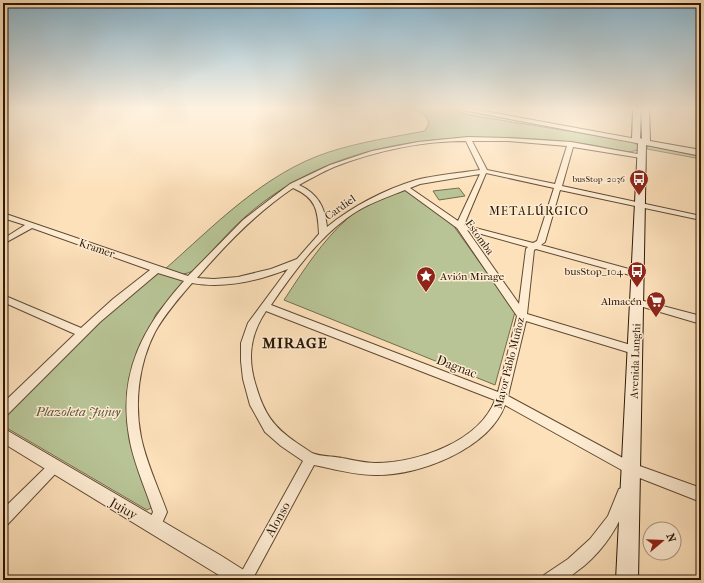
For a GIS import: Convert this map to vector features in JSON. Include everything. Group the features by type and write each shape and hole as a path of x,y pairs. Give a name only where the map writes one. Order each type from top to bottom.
{"main road":[{"name":"Avenida Lunghi","path":"636,135 636,138 642,142"},
{"name":"Avenida Lunghi","path":"627,580 641,156 642,142 646,140 646,135"},
{"path":"642,142 701,153"}],"street":[{"path":"604,135 642,142"},
{"path":"468,138 484,171 460,226 535,245 637,274"},
{"path":"154,525 160,512 135,436 133,393 142,352 158,318 191,279 250,217 268,201 292,185 324,170 369,154 410,145 468,138 571,144 641,156"},
{"name":"Mayor Pablo Muñoz","path":"311,458 374,469 404,468 432,459 472,439 496,414 502,398 522,316 530,249 541,242 571,144"},
{"name":"Cardiel","path":"311,458 285,442 269,428 256,405 248,379 246,343 253,323 306,253 340,220 360,207 405,186 418,182 484,171 559,186 701,218"},
{"path":"292,185 308,193 320,207 323,213 324,234"},
{"name":"Estomba","path":"405,186 460,226 522,316"},
{"name":"Kramer","path":"3,215 157,269 200,282 222,282 252,278 298,262 306,253"},
{"path":"3,242 31,225"},
{"path":"3,411 82,333 130,289 157,269"},
{"path":"3,298 82,333"},
{"path":"636,302 701,320"},
{"name":"Dagnac","path":"265,307 502,398 631,469"},
{"path":"522,316 634,350"},
{"name":"Jujuy","path":"3,436 53,468 154,525 244,580"},
{"name":"Alonso","path":"244,580 311,458"},
{"path":"3,519 53,468"},
{"path":"549,580 582,558 600,540 623,497 631,469 701,495"}],"green space":[{"path":"403,135 594,135 630,141 638,145 638,150 630,152 579,143 491,137 447,139 404,144 362,153 321,168 282,189 239,222 196,269 184,274 164,270 241,202 283,173 305,161 329,152"},
{"path":"648,145 701,154 701,159 647,149"},
{"path":"459,188 465,196 439,200 433,191"},
{"path":"406,189 453,225 515,312 495,385 284,300 321,246 348,218 368,205"},
{"name":"Plazoleta Jujuy","path":"159,273 185,280 156,314 134,362 129,384 128,429 150,502 151,508 147,510 5,427 3,420 6,412 120,302"}],"place":[{"name":"busStop_2036","path":"639,196"},
{"name":"busStop_104","path":"637,288"},
{"name":"Avión Mirage","path":"426,293"},
{"name":"Almacén","path":"656,318"}],"district":[{"name":"METALÚRGICO","path":"539,211"},
{"name":"MIRAGE","path":"295,343"}]}
